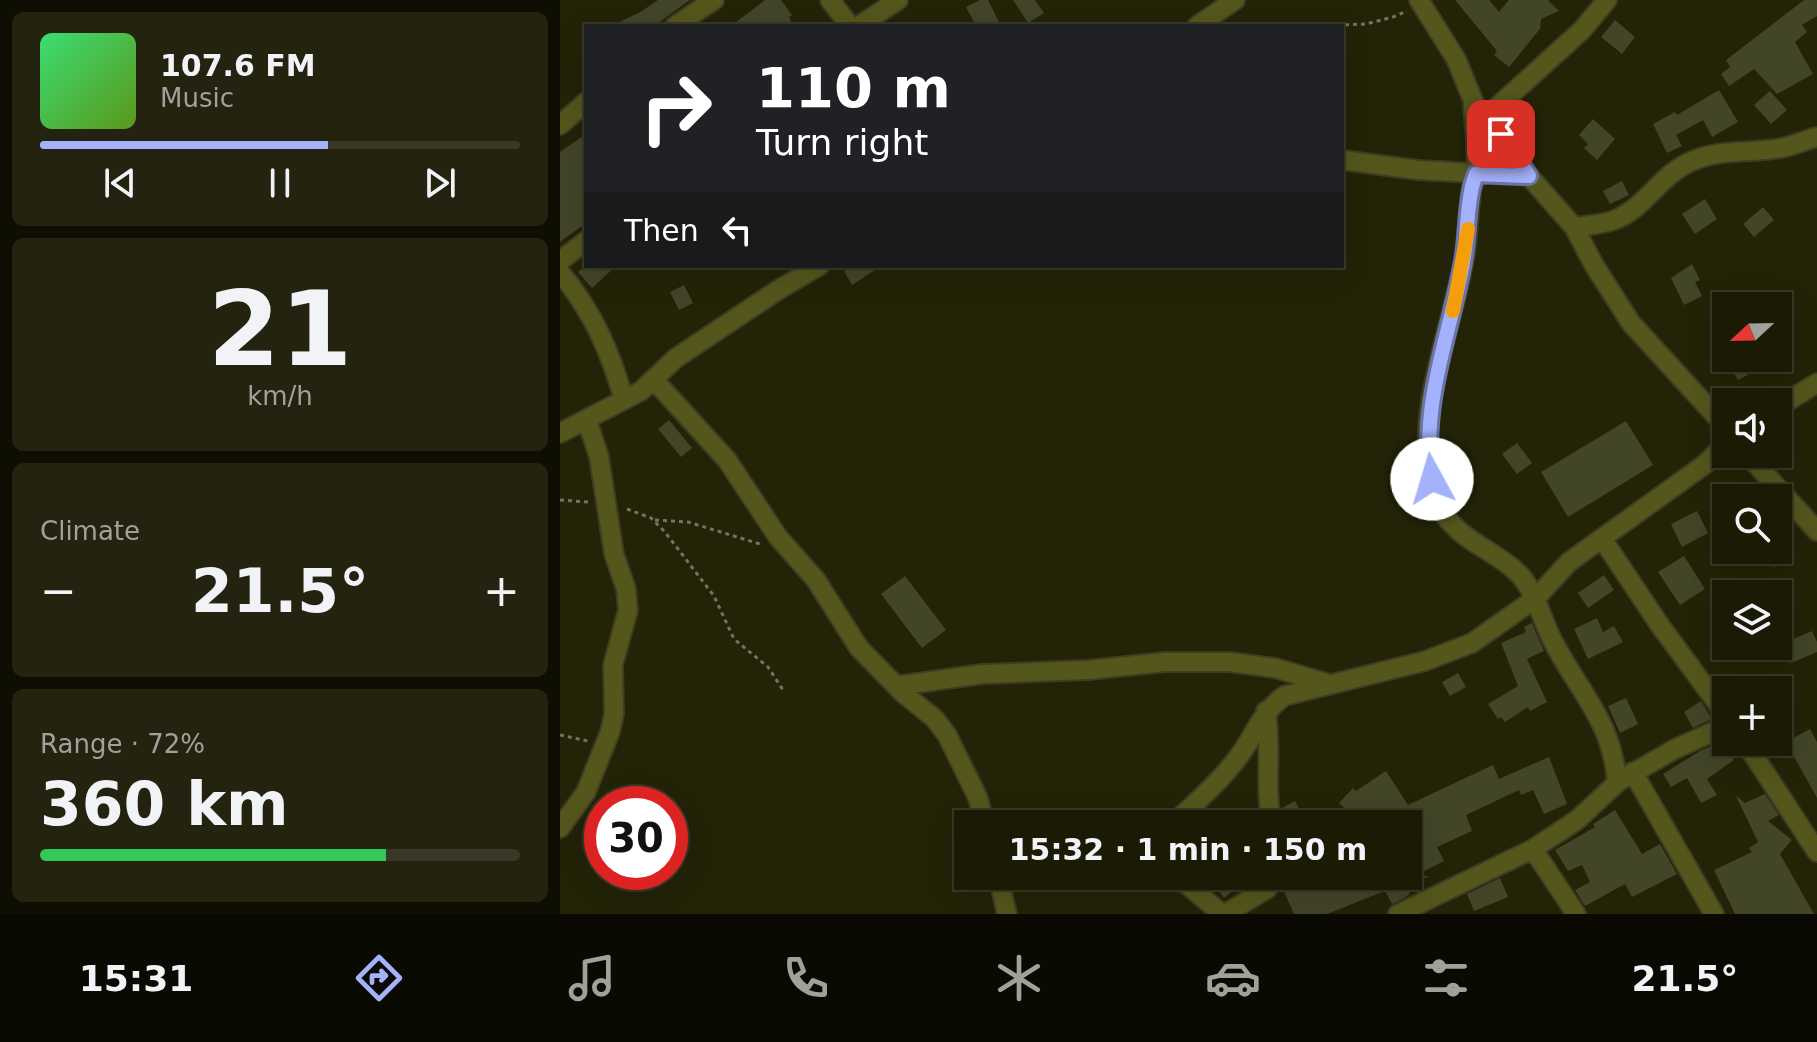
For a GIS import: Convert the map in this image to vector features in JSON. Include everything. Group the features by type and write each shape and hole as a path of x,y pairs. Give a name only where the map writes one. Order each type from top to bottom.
{"street":[{"path":"678,24 714,0"},
{"path":"830,0 848,24"},
{"path":"862,24 898,0"},
{"path":"1200,24 1235,0"},
{"path":"1486,117 1582,30 1607,0"},
{"path":"1421,1 1456,59 1473,103 1476,174 1471,190 1464,260 1429,408 1428,453 1432,479 1450,522 1505,561 1536,598 1556,648 1590,699 1625,777 1714,914"},
{"path":"1473,103 1511,147 1529,176 1574,227 1631,323 1712,412"},
{"path":"560,125 584,104"},
{"path":"1574,227 1617,219 1639,203 1666,176 1688,162 1711,153 1781,148 1817,137"},
{"path":"1344,160 1394,168 1529,176"},
{"path":"560,261 584,243"},
{"path":"560,433 655,381 676,358 816,268"},
{"path":"560,272 581,300 604,342 616,368 624,400"},
{"path":"655,381 727,460 778,537 816,580 859,648 896,686 935,719 947,735 972,784 980,810"},
{"path":"1792,398 1817,383"},
{"path":"560,828 586,792 607,741 614,714 613,665 628,603 614,554 599,457 587,420"},
{"path":"1188,810 1240,755 1266,711 1284,696 1326,683 1385,672 1453,652 1472,643 1536,598 1569,562 1712,457"},
{"path":"1760,468 1817,531"},
{"path":"1603,540 1712,696"},
{"path":"896,686 982,674 1088,670 1165,662 1229,662 1275,668 1326,683"},
{"path":"1266,711 1270,737 1269,810"},
{"path":"1398,914 1533,849 1577,820 1625,777 1712,733"},
{"path":"1754,756 1817,852"},
{"path":"1533,849 1576,914"},
{"path":"1001,890 1007,914"},
{"path":"1194,890 1223,914 1265,890"}],"path":[{"path":"1344,25 1366,24 1393,17 1421,1"},
{"path":"560,500 607,503 653,520 688,522 761,544"},
{"path":"653,520 703,580 734,639 768,667 783,690"},
{"path":"560,735 585,741 607,741"}],"building":[{"path":"658,0 690,0 657,24 616,24"},
{"path":"765,0 781,0 792,15 787,24 734,24"},
{"path":"980,0 988,0 1000,24 975,24 966,7"},
{"path":"1013,0 1035,0 1044,13 1028,23"},
{"path":"1455,0 1489,0 1499,12 1509,0 1548,0 1559,11 1541,19 1540,29 1509,67 1494,55 1497,51"},
{"path":"1804,0 1817,0 1817,16 1802,25 1807,32 1795,42 1813,74 1777,94 1754,69 1729,86 1721,74 1730,67 1726,60"},
{"path":"1615,20 1635,37 1622,54 1601,37"},
{"path":"1719,90 1738,122 1712,137 1703,120 1676,135 1682,146 1667,153 1653,124 1675,112 1677,115"},
{"path":"1770,91 1787,110 1771,124 1754,105"},
{"path":"1593,119 1615,139 1597,160 1584,148 1588,144 1579,135"},
{"path":"584,135 584,224 560,242 560,152"},
{"path":"1622,181 1629,195 1610,204 1603,191"},
{"path":"1705,199 1717,219 1695,234 1682,214"},
{"path":"1763,207 1774,220 1754,237 1743,224"},
{"path":"1692,264 1700,280 1695,282 1702,296 1684,305 1671,278"},
{"path":"584,267 614,268 592,288 578,272"},
{"path":"849,268 878,268 852,285 844,271"},
{"path":"684,285 693,303 679,310 670,292"},
{"path":"1734,372 1753,372 1738,380"},
{"path":"669,420 692,448 681,457 658,429"},
{"path":"1626,421 1653,465 1568,517 1541,472"},
{"path":"1517,443 1532,463 1517,474 1502,454"},
{"path":"1697,511 1708,533 1682,547 1671,524"},
{"path":"1684,556 1705,589 1680,605 1658,572"},
{"path":"1604,575 1614,590 1588,608 1578,593"},
{"path":"905,576 946,630 922,648 881,594"},
{"path":"1597,618 1603,632 1614,626 1623,642 1588,659 1574,629"},
{"path":"1532,623 1544,651 1527,659 1547,702 1530,711 1528,707 1505,722 1501,717 1498,719 1488,704 1518,686 1501,643 1526,632 1524,627"},
{"path":"1812,631 1817,652 1791,663 1792,640"},
{"path":"1458,673 1466,687 1450,696 1442,682"},
{"path":"1626,698 1638,724 1620,733 1608,706"},
{"path":"1701,701 1712,719 1693,728 1684,712"},
{"path":"1810,729 1817,742 1817,798 1792,753 1792,739"},
{"path":"1712,746 1712,756 1731,756 1734,760 1707,779 1717,795 1701,803 1687,778 1671,787 1663,774"},
{"path":"1549,757 1567,804 1544,814 1533,790 1521,795 1519,790 1466,815 1472,831 1437,847 1444,861 1422,872 1422,810 1347,810 1339,803 1353,788 1356,791 1386,771 1408,805 1493,765 1499,779"},
{"path":"1765,794 1779,815 1768,821 1792,840 1780,854 1814,914 1735,914 1714,870 1752,852 1749,848 1758,842 1736,796 1745,803"},
{"path":"1295,801 1300,810 1283,810"},
{"path":"1615,810 1642,854 1660,844 1677,874 1632,897 1625,884 1585,906 1575,890 1590,882 1582,865 1568,871 1555,850 1595,827 1593,824"},
{"path":"1500,878 1508,897 1474,911 1467,894"},
{"path":"1218,890 1233,890 1224,898"},
{"path":"1283,890 1408,890 1410,894 1392,904 1385,891 1327,914 1294,914"}],"slow traffic":[{"path":"1453,311 1468,229"}],"route":[{"path":"1432,479 1428,453 1429,408 1464,260 1473,183 1476,174 1529,176 1501,134"}]}
